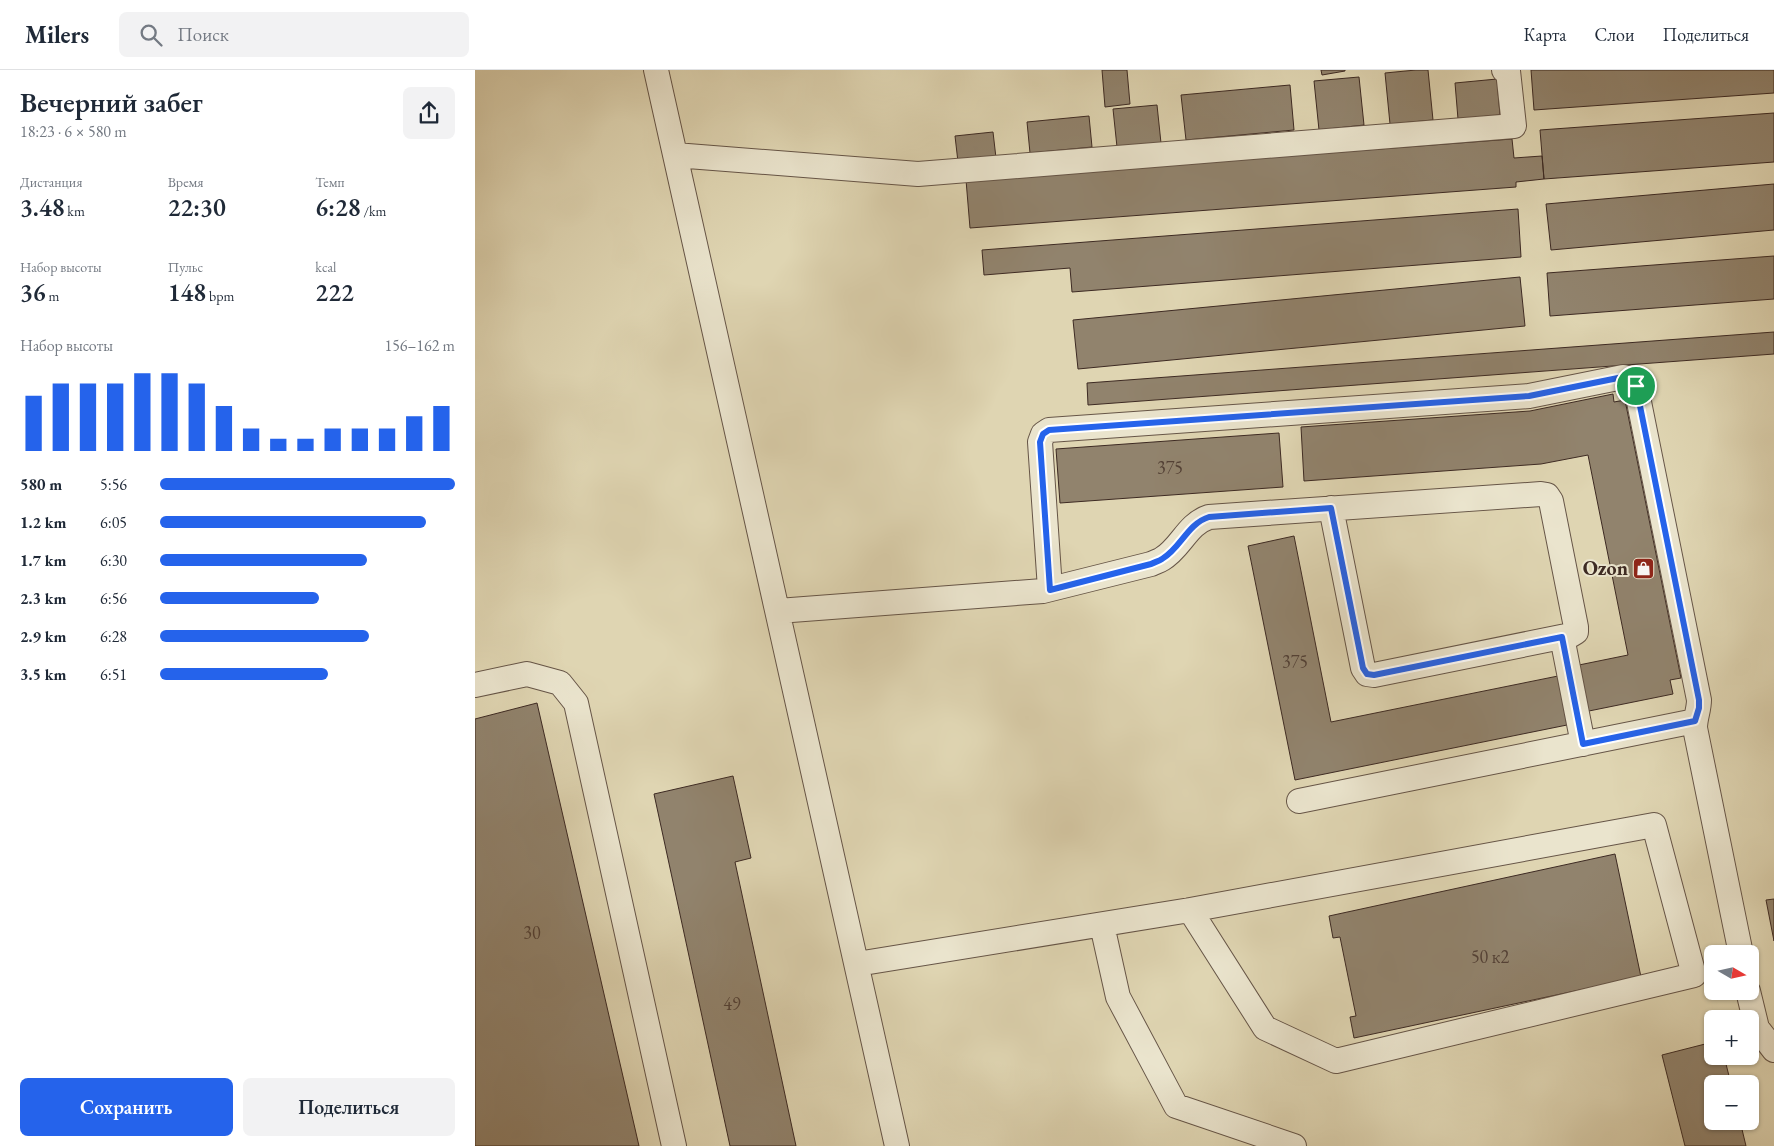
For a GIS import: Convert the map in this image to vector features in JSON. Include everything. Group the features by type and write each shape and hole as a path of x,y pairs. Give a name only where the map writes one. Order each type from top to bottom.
{"street":[{"path":"656,70 897,1146"},
{"path":"675,155 918,174 1514,126 1508,71 1504,70"},
{"path":"1050,590 1040,442 1043,434 1049,430 1529,396 1623,377 1631,379 1636,386 1699,700 1695,728 1739,945"},
{"path":"778,610 1050,590 1151,564 1162,559 1194,525 1201,519 1209,517 1331,508 1541,494 1547,495 1551,501 1576,632 1562,637 1374,675 1367,674 1363,668 1331,508"},
{"path":"1562,637 1583,744"},
{"path":"475,685 527,674 560,684 576,703 674,1146"},
{"path":"1299,801 1695,721"},
{"path":"857,964 1190,910 1654,825 1703,977 1336,1061 1265,1028 1190,910"},
{"path":"1102,925 1119,997 1176,1106 1294,1146"},
{"path":"1751,1000 1757,1028 1774,1050"}],"building":[{"path":"1102,70 1127,70 1130,104 1105,107"},
{"path":"1321,70 1345,70 1345,71 1322,75"},
{"path":"1428,70 1433,120 1390,124 1385,73"},
{"path":"1531,70 1774,70 1774,93 1534,110"},
{"path":"1359,77 1364,125 1319,130 1314,81"},
{"path":"1497,79 1500,115 1458,119 1455,83"},
{"path":"1290,85 1294,130 1186,140 1181,95"},
{"path":"1157,105 1161,143 1117,147 1113,109"},
{"path":"1774,113 1774,162 1544,179 1540,130"},
{"path":"1089,116 1092,147 1030,153 1027,122"},
{"path":"993,132 996,158 958,162 955,136"},
{"path":"1512,139 1514,158 1542,156 1544,179 1516,182 1516,187 970,228 966,180"},
{"path":"1774,184 1774,230 1551,250 1546,204"},
{"path":"1518,209 1521,257 1072,292 1070,268 984,275 982,250"},
{"path":"1774,256 1774,299 1550,316 1547,273"},
{"path":"1520,277 1525,326 1078,369 1073,320"},
{"path":"1774,332 1774,354 1088,405 1087,383"},
{"path":"1613,394 1614,402 1625,400 1681,678 1670,680 1673,694 1584,712 1574,666 1628,655 1588,455 1541,464 1304,481 1301,427 1530,411"},
{"path":"1279,433 1283,487 1060,503 1056,449"},
{"path":"1294,536 1331,722 1558,676 1567,725 1295,780 1248,546"},
{"path":"537,703 639,1146 475,1146 475,719"},
{"path":"733,776 751,858 735,862 796,1146 730,1146 654,794"},
{"path":"1615,854 1641,977 1354,1038 1350,1017 1356,1016 1340,937 1333,938 1329,916"},
{"path":"1774,899 1774,941 1766,900"},
{"path":"1704,1044 1704,1065 1726,1065 1729,1075 1704,1075 1704,1130 1742,1130 1746,1146 1685,1146 1662,1055"}],"place":[{"name":"Ozon","path":"1644,568"}],"route":[{"path":"1623,377 1631,379 1636,386 1699,700 1695,721 1583,744 1562,637 1374,675 1367,674 1363,668 1331,508 1201,519 1162,559 1151,564 1050,590 1040,442 1043,434 1049,430 1529,396 1623,377"}]}
